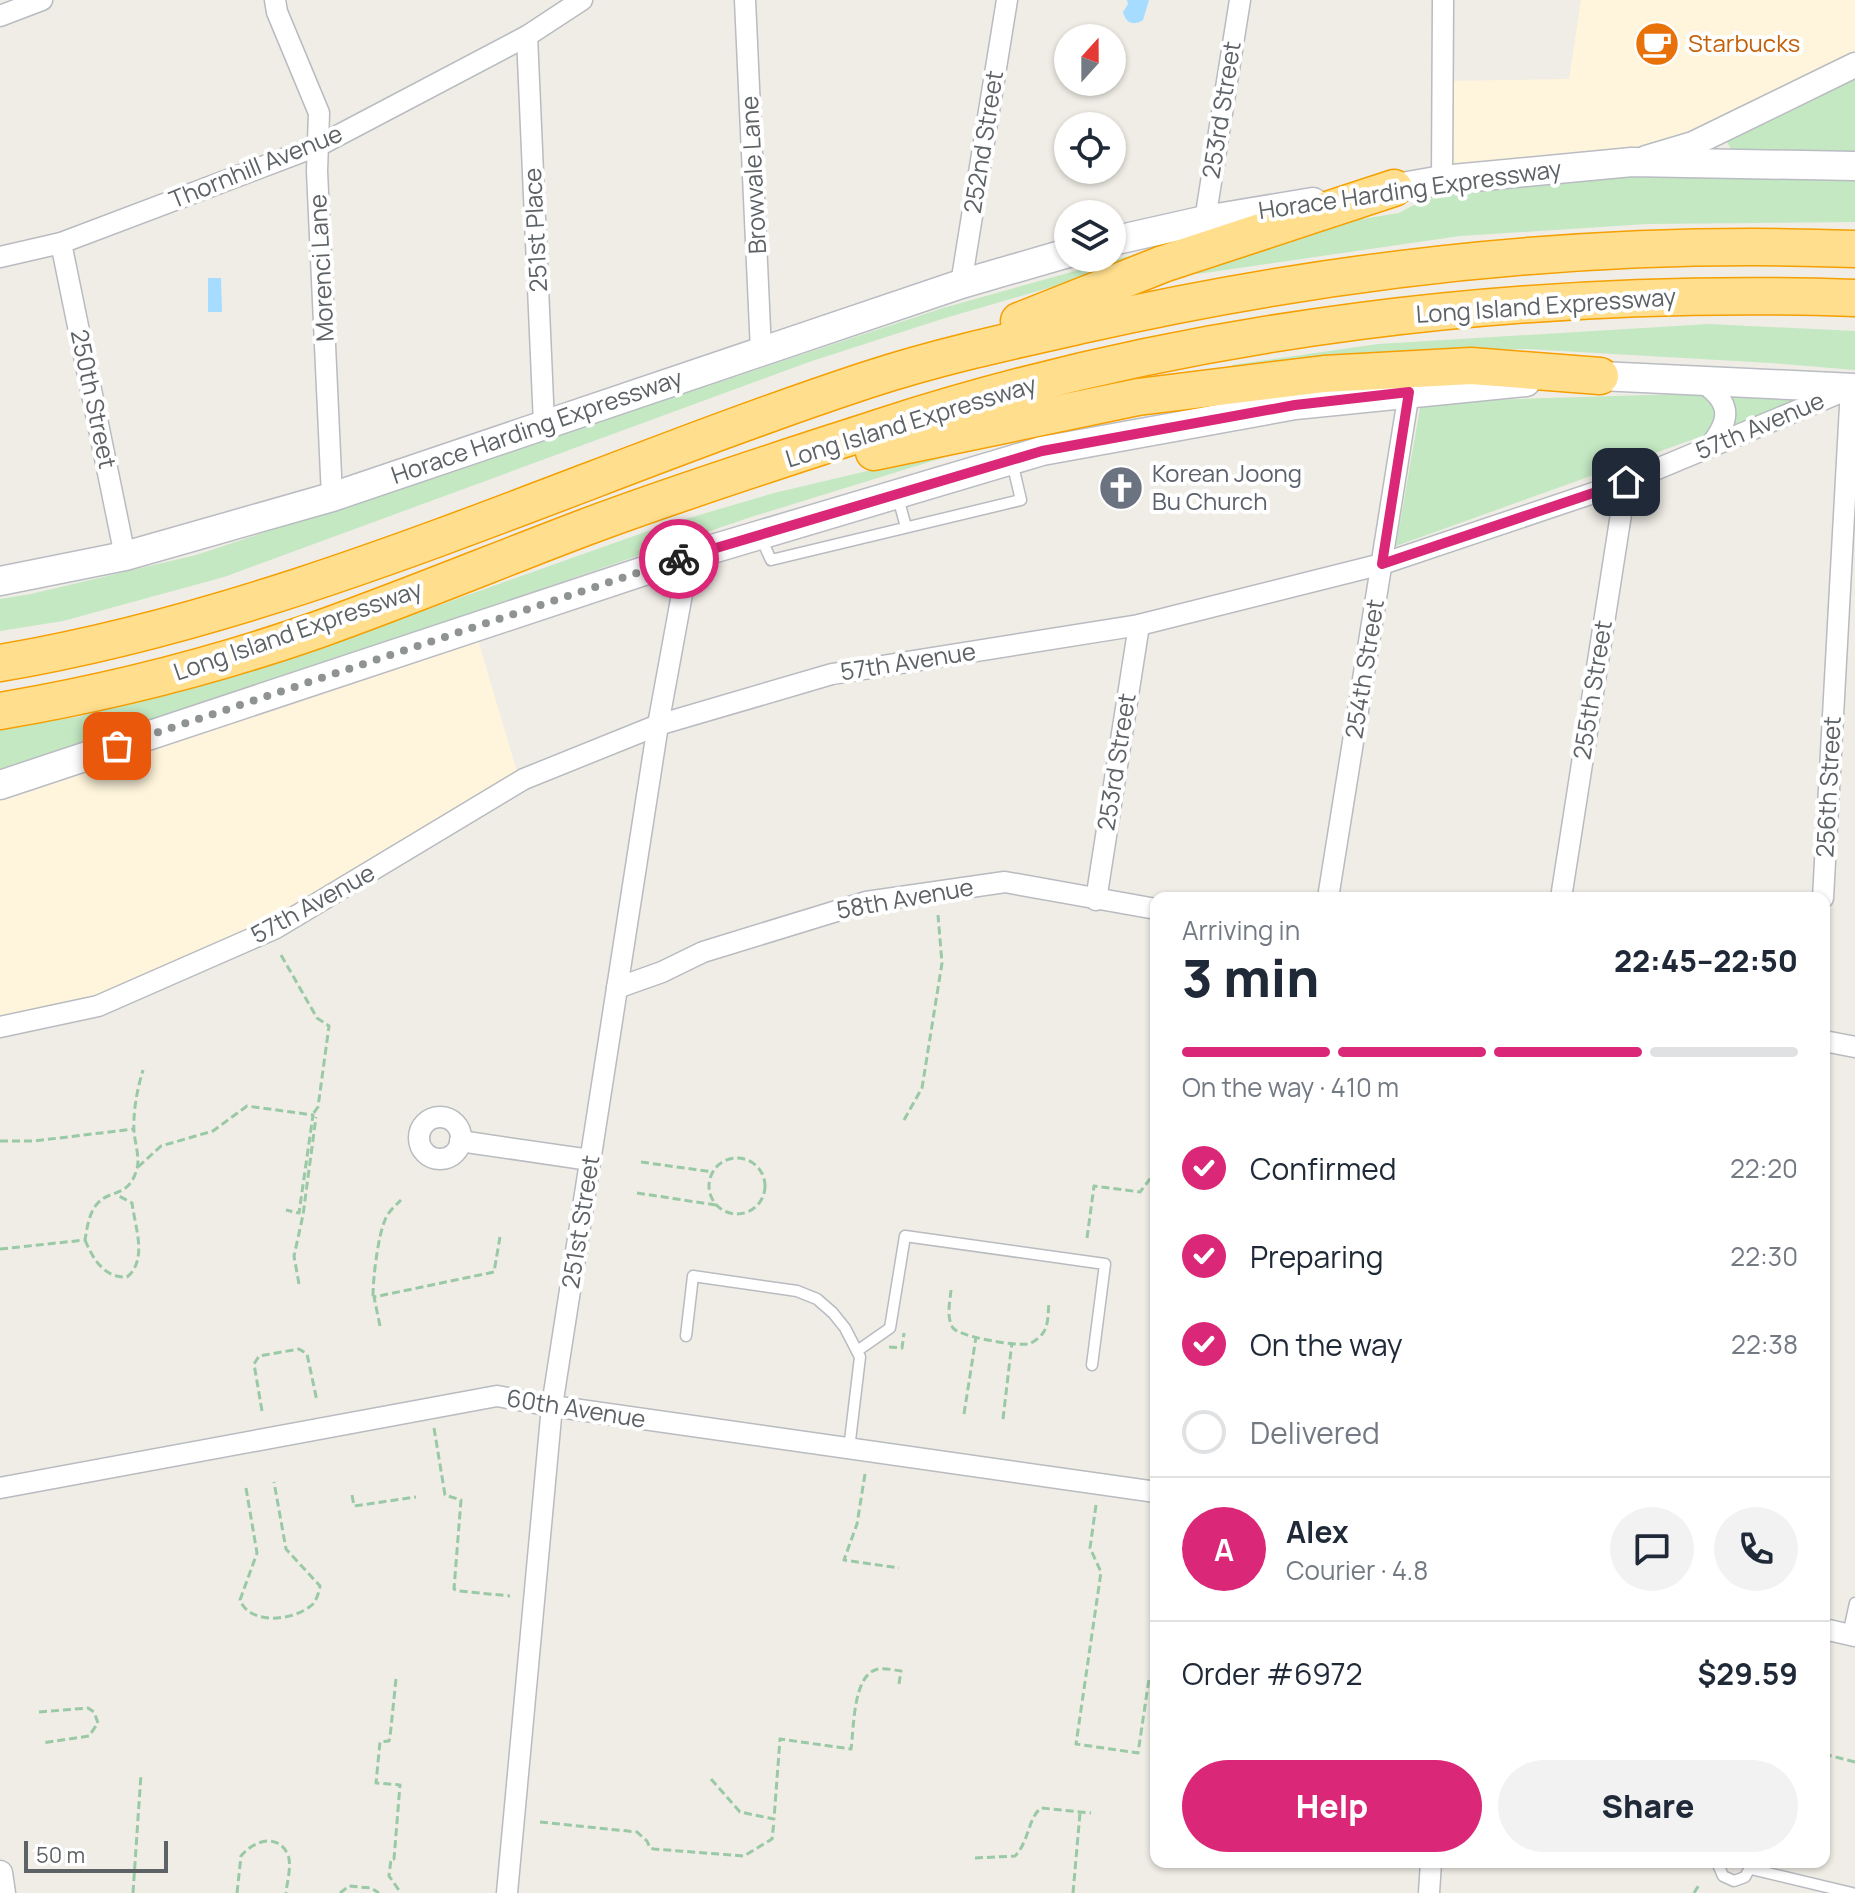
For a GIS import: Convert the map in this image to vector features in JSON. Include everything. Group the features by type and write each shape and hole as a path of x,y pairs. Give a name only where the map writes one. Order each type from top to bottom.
{"highway":[{"path":"870,379 1163,264 1394,188"},
{"name":"Long Island Expressway","path":"0,663 153,630 293,589 870,379 1003,343 1138,312 1269,288 1540,256 1673,248 1855,249"},
{"name":"Long Island Expressway","path":"0,711 167,675 315,631 594,524 883,426 1020,387 1148,358 1281,333 1414,315 1675,296 1855,298"},
{"path":"594,524 878,451 1138,397 1324,374 1471,366 1600,376"}],"main road":[{"name":"Horace Harding Expressway","path":"1126,238 1205,220 1442,180 1632,162 1855,166"},
{"name":"Horace Harding Expressway","path":"0,581 125,556 332,497 961,284 1054,257"},
{"path":"0,785 689,556 1042,451 1295,405 1600,376 1853,388"}],"street":[{"path":"0,16 42,0"},
{"name":"Morenci Lane","path":"275,0 277,12 319,113 317,171 332,497"},
{"name":"Thornhill Avenue","path":"0,257 61,243 320,145 527,36 582,0"},
{"name":"Browvale Lane","path":"745,0 761,351"},
{"name":"252nd Street","path":"961,284 1007,0"},
{"name":"253rd Street","path":"1205,220 1240,0"},
{"path":"1442,180 1443,0"},
{"name":"251st Place","path":"527,36 544,424"},
{"path":"1632,162 1693,144 1852,75"},
{"name":"250th Street","path":"61,243 125,556"},
{"path":"1698,380 1717,394 1726,411 1723,429 1709,447"},
{"name":"57th Avenue","path":"0,1027 98,1006 276,928 524,779 658,725 832,674 1139,625 1382,564 1626,482 1853,388"},
{"name":"256th Street","path":"1823,892 1853,388"},
{"name":"254th Street","path":"1329,892 1409,392"},
{"name":"255th Street","path":"1562,892 1626,482"},
{"name":"251st Street","path":"507,1893 552,1406 658,725 689,556"},
{"name":"253rd Street","path":"1096,900 1139,625"},
{"name":"58th Avenue","path":"617,988 662,972 703,952 866,902 1005,882 1150,908"},
{"path":"1830,1042 1855,1047"},
{"path":"460,1141 590,1160"},
{"name":"60th Avenue","path":"0,1488 497,1396 1150,1491"},
{"path":"1830,1630 1852,1636"},
{"path":"1429,1893 1431,1868"},
{"path":"0,1873 3,1893"}],"lane":[{"path":"760,535 771,560 1021,500 1011,460"},
{"path":"897,494 906,527"},
{"path":"857,1351 890,1328 905,1236 1105,1264 1092,1365"},
{"path":"686,1336 693,1276 797,1291 817,1299 845,1328 860,1357 849,1449"},
{"path":"1852,1636 1855,1603"},
{"path":"1720,1868 1723,1876 1734,1881 1745,1877 1750,1868"},
{"path":"1763,1868 1852,1893"}],"path":[{"path":"904,1120 922,1088 942,963 938,915"},
{"path":"281,955 317,1018 329,1026 299,1213 286,1210"},
{"path":"138,1167 134,1129 137,1088 143,1070"},
{"path":"117,1195 129,1185 138,1167 161,1146 213,1131 247,1106 314,1116"},
{"path":"299,1284 294,1256 303,1215 314,1116"},
{"path":"0,1141 34,1141 134,1129"},
{"path":"637,1193 718,1205 736,1214 751,1210 763,1197 764,1179 753,1164 736,1158 719,1165 713,1172 709,1188 718,1205"},
{"path":"641,1162 713,1172"},
{"path":"1087,1238 1094,1186 1140,1192 1150,1179"},
{"path":"108,1195 117,1195 132,1203 139,1258 135,1271 127,1277 109,1274 99,1265 85,1240 93,1210 108,1195"},
{"path":"380,1326 374,1297 374,1265 386,1216 401,1200"},
{"path":"374,1297 494,1272 500,1237"},
{"path":"0,1249 85,1240"},
{"path":"951,1290 949,1317 960,1334 1028,1344 1043,1334 1047,1326 1049,1302"},
{"path":"883,1347 902,1348 906,1323"},
{"path":"964,1414 976,1337"},
{"path":"1003,1419 1012,1342"},
{"path":"262,1411 254,1364 259,1356 299,1349 307,1354 317,1401"},
{"path":"434,1428 445,1495 461,1500 454,1589 510,1596"},
{"path":"865,1474 857,1524 844,1560 899,1568"},
{"path":"246,1488 257,1553 240,1600 243,1608 252,1615 264,1618 283,1616 315,1602 320,1586 286,1549 274,1482"},
{"path":"352,1495 354,1506 416,1497"},
{"path":"1096,1505 1090,1548 1101,1572 1076,1744 1138,1753 1150,1679"},
{"path":"540,1822 637,1832 654,1849 744,1856 772,1839 780,1739 851,1749 858,1695 867,1674 881,1668 901,1671 899,1684"},
{"path":"396,1679 390,1737 389,1741 380,1742 376,1783 400,1785 394,1859 391,1859 389,1876 401,1893"},
{"path":"39,1712 88,1708 94,1712 98,1723 89,1736 42,1743"},
{"path":"1830,1756 1855,1762"},
{"path":"133,1893 141,1774"},
{"path":"711,1779 740,1812 774,1819"},
{"path":"975,1858 1015,1856 1023,1848 1035,1812 1041,1808 1091,1813"},
{"path":"1073,1893 1081,1812"},
{"path":"237,1893 241,1856 255,1843 264,1840 273,1842 289,1858 286,1893"},
{"path":"1694,1893 1699,1885"},
{"path":"340,1893 349,1886 371,1888 379,1893"}],"shaded area":[{"path":"1581,0 1855,0 1855,65 1693,144 1442,180 1443,81 1569,79"},
{"path":"470,613 520,782 300,913 112,1004 0,1026 0,774"}],"green space":[{"path":"1855,71 1855,158 1732,151 1725,138"},
{"path":"1635,176 1855,176 1855,222 1647,224 1460,236 1197,274 1196,265 1344,222 1399,213 1434,194"},
{"path":"1218,231 1126,264 1126,257"},
{"path":"1072,272 1103,272 809,362 224,577 63,621 0,631 0,599 196,555 943,308"},
{"path":"1709,324 1855,331 1855,370 1526,349 1379,354 1233,369 1232,365 1378,344"},
{"path":"1811,390 1811,397 1396,546 1421,402"},
{"path":"1007,438 748,518 0,774 0,728 78,717 159,695 324,646 662,526 774,493"}],"water":[{"path":"1127,0 1149,0 1143,20 1134,23 1126,19 1123,12"},
{"path":"208,278 221,278 222,312 208,312"}],"way so far":[{"path":"117,746 679,559"}],"place":[{"name":"Starbucks","path":"1657,44"},
{"name":"Korean Joong Bu Church","path":"1121,488"}],"route":[{"path":"679,559 1042,451 1295,405 1409,392 1382,564 1626,482"}]}
